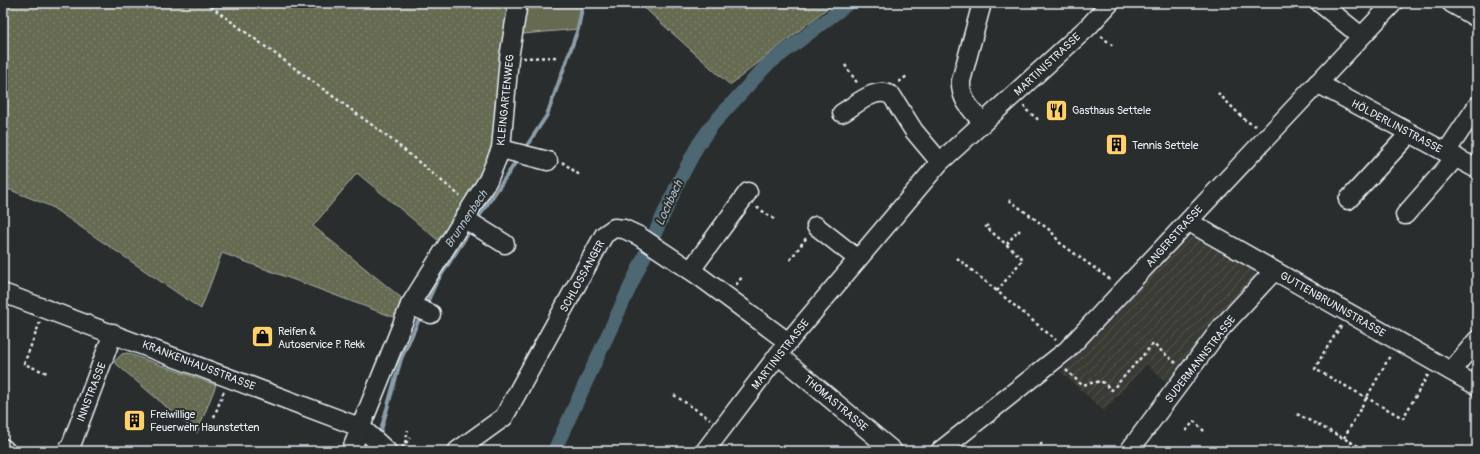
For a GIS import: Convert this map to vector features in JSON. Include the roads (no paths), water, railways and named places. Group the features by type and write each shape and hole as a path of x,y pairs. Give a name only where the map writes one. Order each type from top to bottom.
{"street":[{"name":"KLEINGARTENWEG","path":"351,451 368,432 419,309 472,219 488,180 507,151 508,58 518,3"},
{"path":"982,3 961,81 961,91 964,100 983,123"},
{"name":"MARTINISTRASSE","path":"705,451 783,349 940,162 1089,26 1110,3"},
{"path":"1320,3 1360,36"},
{"name":"ANGERSTRASSE","path":"940,451 1061,355 1125,290 1189,222 1195,212 1360,36 1393,3"},
{"path":"1451,3 1477,18"},
{"name":"HÖLDERLINSTRASSE","path":"1317,83 1477,169"},
{"path":"842,113 877,92 887,92 892,96 914,130 940,162"},
{"path":"1405,215 1451,155 1477,106"},
{"path":"1348,200 1410,133"},
{"path":"507,151 546,159"},
{"path":"691,270 748,192"},
{"path":"472,219 505,244"},
{"name":"GUTTENBRUNNSTRASSE","path":"1189,222 1477,386"},
{"path":"816,226 858,259"},
{"name":"SCHLOSSANGER","path":"457,451 504,417 604,235 614,228 624,229 639,236 691,270 783,349"},
{"name":"SUDERMANNSTRASSE","path":"1129,451 1222,328 1274,271"},
{"name":"KRANKENHAUSSTRASSE","path":"3,293 230,377 368,432 387,451"},
{"name":"INNSTRASSE","path":"67,451 72,443 113,333"},
{"path":"1451,371 1477,340"},
{"name":"THOMASTRASSE","path":"783,349 893,451"},
{"path":"3,448 6,451"}],"waterway":[{"name":"Brunnenbach","path":"524,150 547,115 578,29 583,3"},
{"name":"Lochbach","path":"554,451 681,177 698,145 712,125 766,66 849,3"},
{"name":"Brunnenbach","path":"476,221 518,159"},
{"name":"Brunnenbach","path":"425,307 436,283 471,229"},
{"name":"Brunnenbach","path":"379,437 401,359 421,315"}],"place":[{"name":"Gasthaus Settele","path":"1057,110"},
{"name":"Tennis Settele","path":"1117,145"},
{"name":"Reifen & Autoservice P. Rekk","path":"263,337"},
{"name":"Freiwillige Feuerwehr Haunstetten","path":"134,420"}]}
